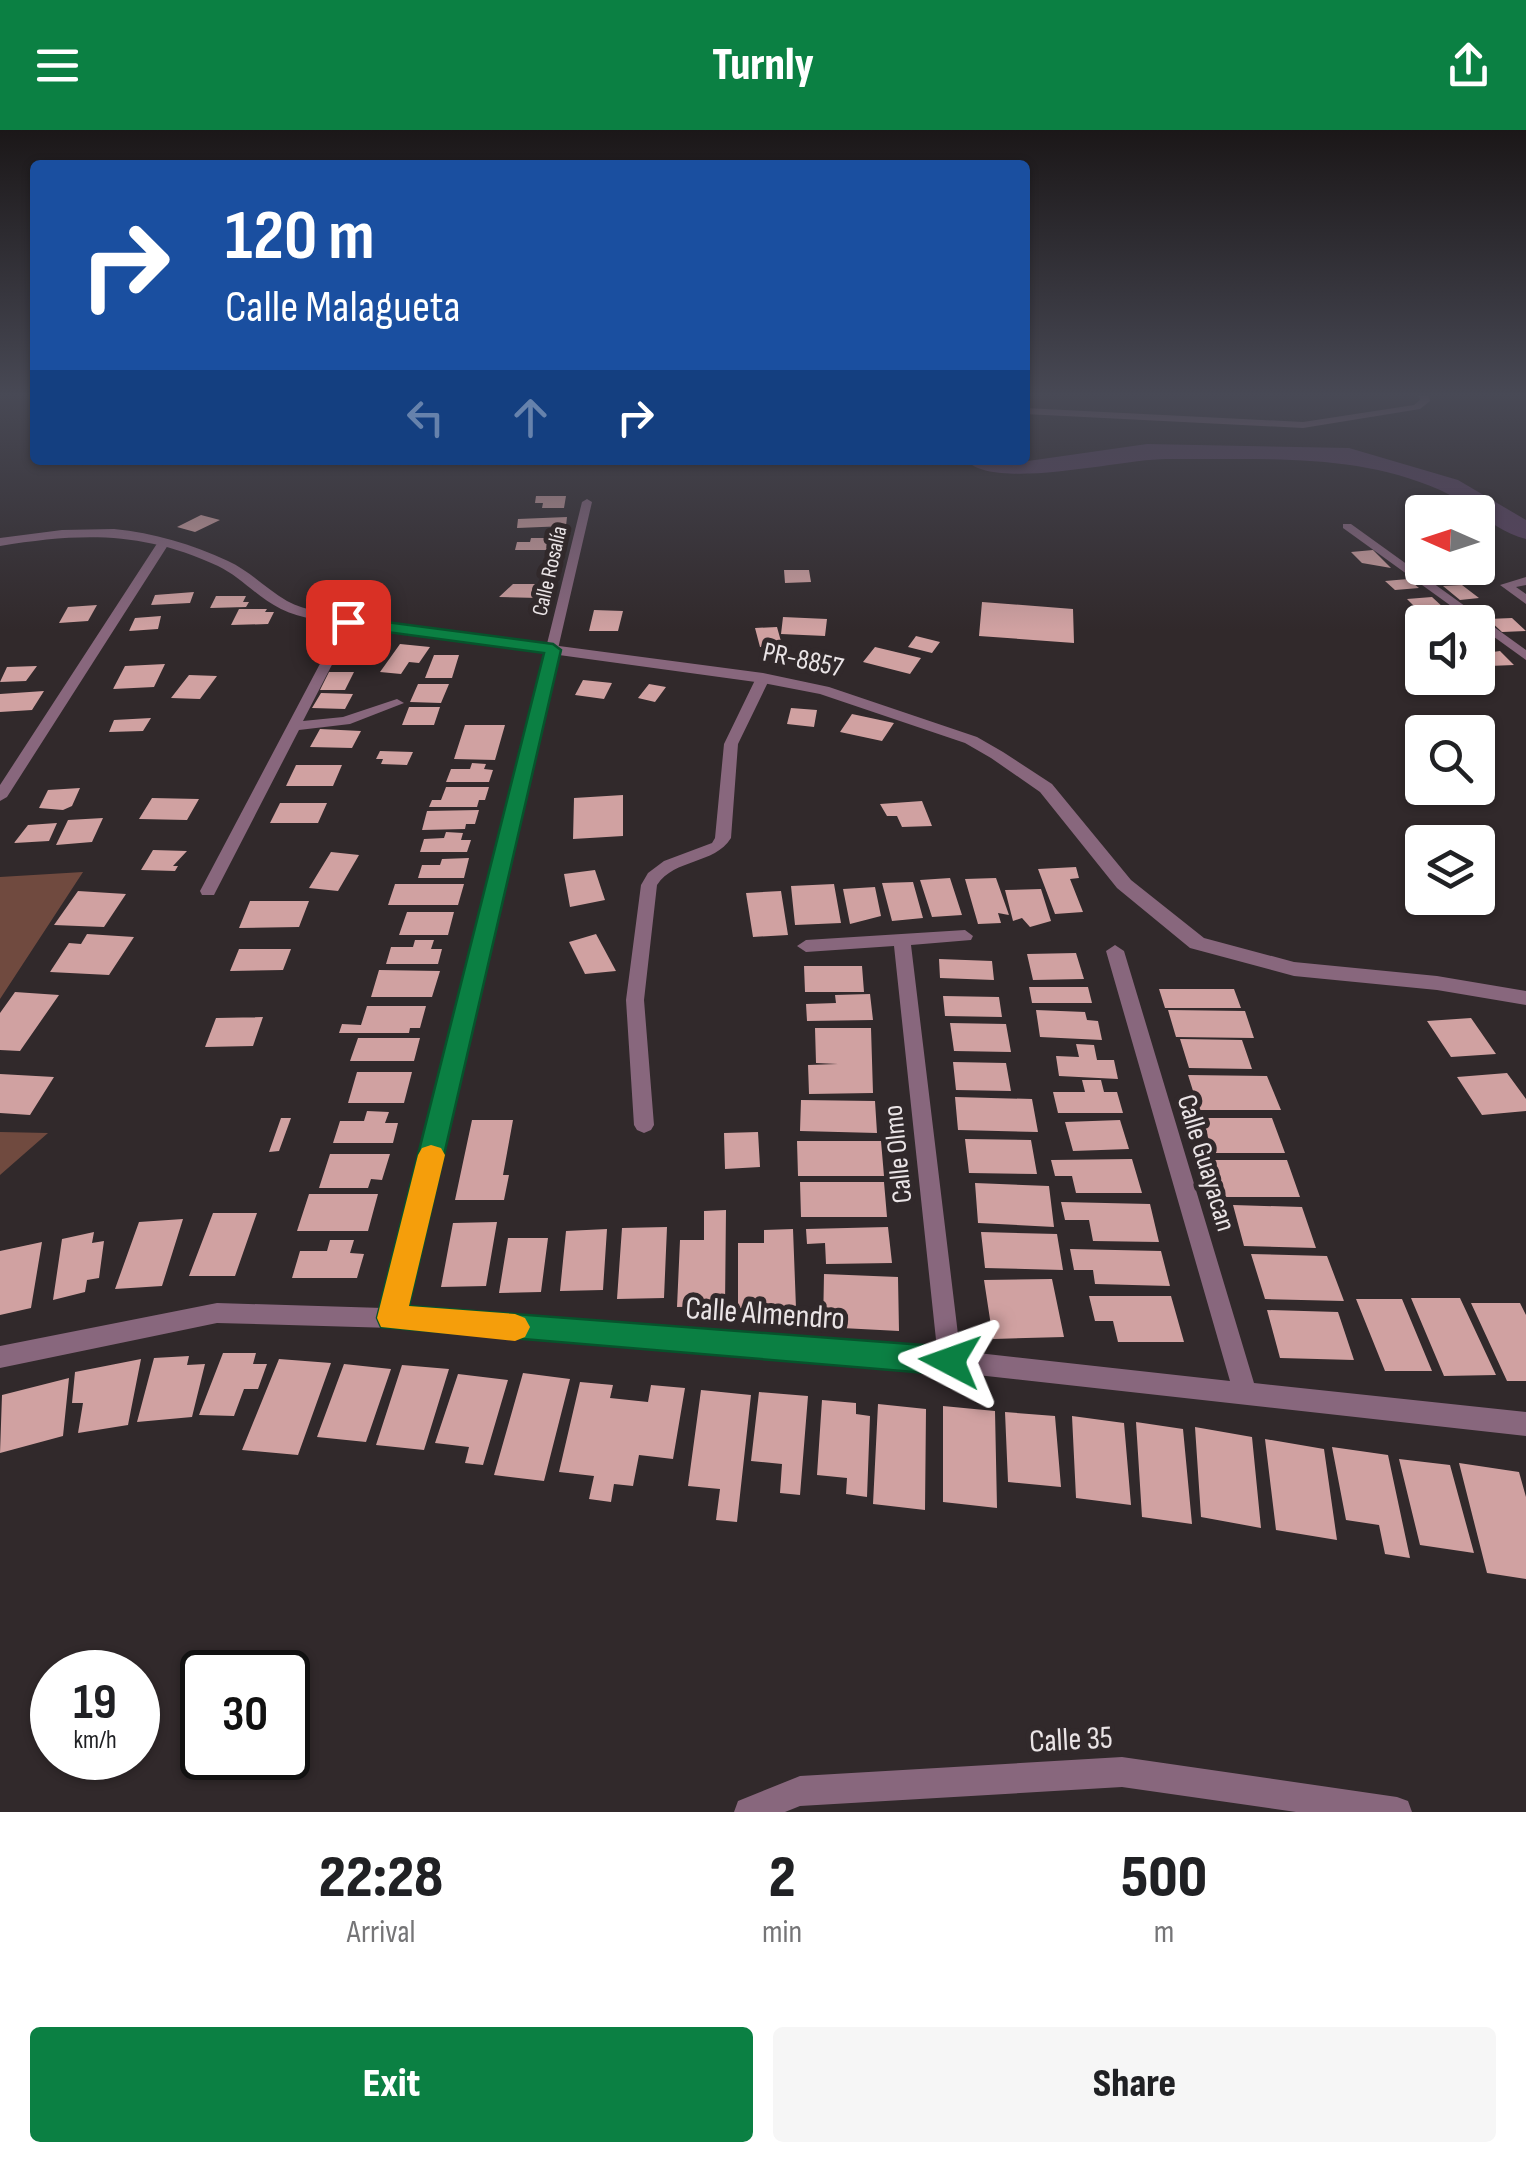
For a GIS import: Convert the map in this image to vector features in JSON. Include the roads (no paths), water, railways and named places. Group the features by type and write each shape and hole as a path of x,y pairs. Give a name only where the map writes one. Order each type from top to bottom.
{"street":[{"name":"Calle Rosalía","path":"392,1318 587,502"},
{"path":"1347,526 1526,656"},
{"name":"PR-8857","path":"0,542 79,529 114,530 164,542 227,566 288,608 348,622 763,678 824,690 971,740 1046,788 1124,884 1197,943 1294,969 1437,982 1526,998"},
{"path":"0,797 164,542"},
{"path":"1526,581 1506,585 1526,600"},
{"path":"208,891 348,622"},
{"path":"644,1125 635,1000 649,885 662,868 718,846 723,838 731,744 763,678"},
{"path":"291,727 345,721 397,703"},
{"path":"806,946 965,936"},
{"name":"Calle Olmo","path":"902,941 950,1361"},
{"name":"Calle Guayacan","path":"1115,951 1245,1390"},
{"name":"Calle Almendro","path":"0,1357 217,1313 392,1318 950,1361 1245,1390 1526,1424"},
{"name":"Calle 35","path":"750,1812 800,1790 1122,1772 1397,1812"}],"waterway":[{"path":"1407,472 1449,485 1526,531"}]}
